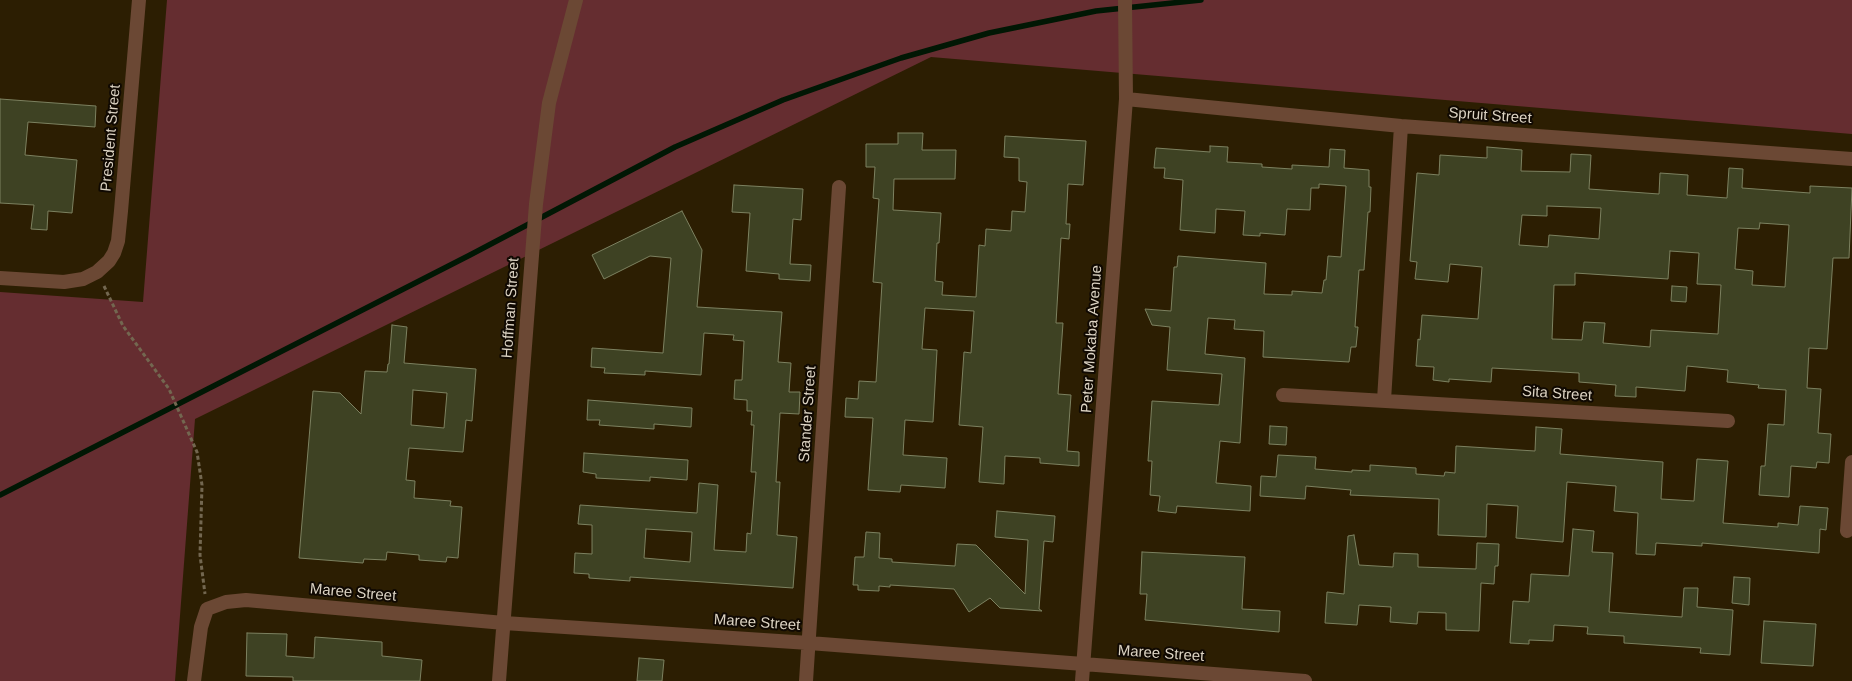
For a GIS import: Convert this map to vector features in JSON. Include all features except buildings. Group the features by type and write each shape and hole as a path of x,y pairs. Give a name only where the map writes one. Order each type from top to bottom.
{"street":[{"name":"President Street","path":"97,272 109,261 118,241 138,0"},
{"name":"Hoffman Street","path":"499,681 536,204 549,103 576,0"},
{"name":"Peter Mokaba Avenue","path":"1082,681 1126,98 1125,0"},
{"name":"Spruit Street","path":"1126,98 1401,126 1852,159"},
{"path":"1384,400 1401,126"},
{"name":"Stander Street","path":"806,681 839,187"},
{"path":"0,278 64,282 83,279 97,272"},
{"name":"Sita Street","path":"1283,395 1728,421"},
{"path":"1847,531 1852,462"},
{"name":"Maree Street","path":"207,609 226,602 246,600 504,623 809,643 1305,681"},
{"path":"194,681 201,627 207,609"}],"path":[{"path":"97,272 123,326 169,389 197,452 202,485 200,555 207,609"}],"shaded area":[{"path":"167,0 1852,0 1852,134 931,57 195,419 175,681 0,681 0,292 143,302"}],"waterway":[{"path":"0,495 470,255 675,147 783,100 901,58 989,33 1096,11 1201,0"}]}
